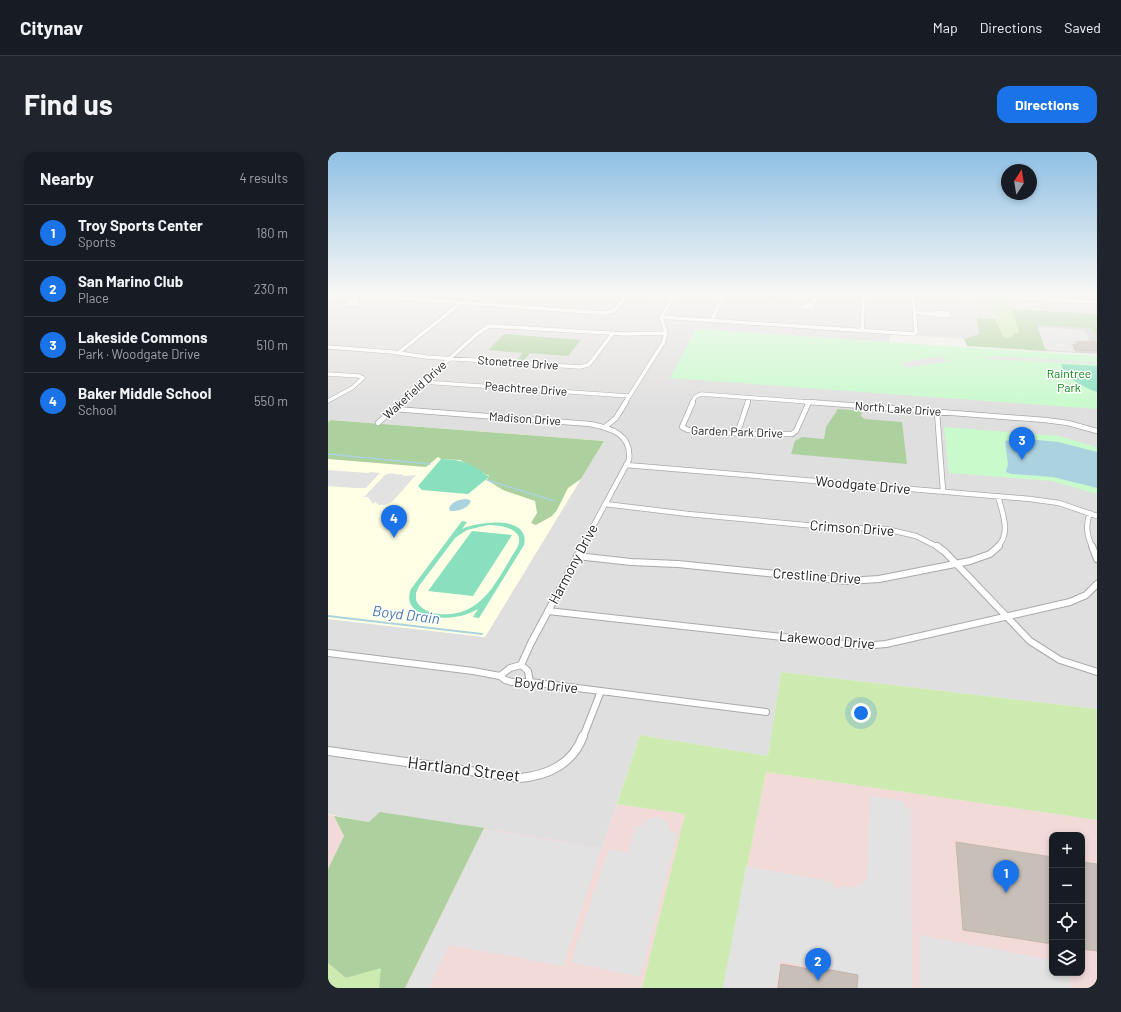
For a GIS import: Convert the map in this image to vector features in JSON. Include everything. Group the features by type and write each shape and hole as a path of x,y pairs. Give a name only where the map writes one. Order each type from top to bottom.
{"street":[{"path":"398,353 424,332"},
{"name":"Wakefield Drive","path":"378,423 450,358 482,332"},
{"name":"Wakefield Drive","path":"596,332 613,333"},
{"path":"888,332 914,334 916,332"},
{"path":"605,427 614,419 629,396 663,343 666,333 613,333"},
{"name":"Stonetree Drive","path":"328,347 422,356 575,367 588,365 613,333"},
{"path":"328,374 362,377 361,381 352,388 328,401"},
{"name":"Peachtree Drive","path":"423,382 629,396"},
{"name":"North Lake Drive","path":"683,428 682,426 695,397 699,395 1053,421 1097,431"},
{"path":"737,434 749,398"},
{"name":"Garden Park Drive","path":"683,428 737,434 792,434 796,431 799,422 808,408 809,402"},
{"name":"Madison Drive","path":"394,409 580,423 605,427 620,435 629,445 630,454 626,464"},
{"path":"937,412 943,491"},
{"name":"Woodgate Drive","path":"626,464 943,491 1053,502 1097,516"},
{"name":"Harmony Drive","path":"521,664 626,464"},
{"name":"Crestline Drive","path":"578,556 631,562 688,565 847,580 879,579 957,563 990,554 1003,542 1005,535 1005,527 998,496"},
{"name":"Crimson Drive","path":"605,504 688,514 827,527 886,529 916,536 934,544 957,563 1021,634 1040,649 1060,660 1097,672"},
{"path":"1090,513 1086,522 1086,528 1097,559"},
{"name":"Lakewood Drive","path":"548,611 863,646 893,643 1079,599 1090,592 1097,584"},
{"name":"Boyd Drive","path":"328,653 458,669 500,676 505,680 512,682 530,682 766,712"},
{"path":"500,676 510,668 521,664 528,671 530,682"},
{"name":"Hartland Street","path":"328,752 508,777 533,776 553,770 576,752 601,691"}],"shaded area":[{"path":"328,332 712,332 1097,409 1097,709 781,672 768,756 640,735 602,848 369,822 328,814 328,619 485,637 604,441 331,420 328,422"},
{"path":"742,332 979,332 979,334 964,339 891,334 889,342"},
{"path":"1020,332 1097,332 1097,354 1026,350"},
{"path":"1039,332 1086,332 1090,340 1074,341 1075,344 1071,344 1075,352 1045,349"},
{"path":"941,356 948,361 908,368 901,363"},
{"path":"988,356 1097,362 1097,364 989,359"},
{"path":"331,420 604,441 485,637 328,619 328,422"},
{"path":"328,470 380,473 366,488 354,488 328,486"},
{"path":"391,473 405,476 416,475 392,502 385,505 379,505 375,502 373,504 368,497 364,497 385,475"},
{"path":"766,772 1097,820 1097,988 723,988"},
{"path":"870,796 904,801 904,808 911,808 912,988 857,988 857,975 780,961 776,988 723,988 746,866 834,882 834,888 841,889 841,886 852,888 862,883 867,878"},
{"path":"617,804 685,814 642,988 405,988 484,828 602,848"},
{"path":"328,815 334,816 344,836 328,869"},
{"path":"658,817 667,822 670,831 677,833 640,977 571,962 609,849 628,853 636,826 641,827 646,820"},
{"path":"484,829 601,848 563,966 449,945 429,988 406,988"},
{"path":"920,935 1049,959 1049,976 1069,976 1071,988 920,988"}],"green space":[{"name":"Raintree Park","path":"694,332 741,332 1097,356 1097,409 670,378"},
{"path":"979,332 1001,332 1004,338 1012,337 1015,333 1039,332 1046,351 967,346 964,339 979,334"},
{"path":"1001,332 1020,332 1012,337 1004,338"},
{"path":"1093,332 1097,332 1097,338"},
{"path":"504,334 581,340 568,356 530,353 524,360 517,360 523,353 488,350"},
{"path":"1061,364 1097,366 1097,392 1075,382 1066,374"},
{"path":"838,409 862,411 861,416 865,419 902,422 907,464 791,454 795,441 802,437 824,439 826,427"},
{"path":"331,420 604,441 581,479 568,488 557,510 552,516 536,525 531,523 537,513 535,501 503,490 487,480 489,476 460,460 441,459 438,457 426,467 328,459 328,422"},
{"path":"944,427 1059,436 1097,447 1097,494 1052,481 949,473"},
{"path":"441,459 467,463 489,477 468,494 422,490 418,486"},
{"path":"462,521 467,522 462,529 479,524 511,524 519,528 524,535 524,545 479,618 473,617 478,609 464,615 447,618 438,618 422,614 415,610 411,605 409,598 411,589","holes":["488,525 506,527 516,532 519,536 517,548 495,584 478,603 467,610 454,614 439,614 428,612 422,608 416,600 416,593 419,586 455,538 467,530"]},
{"path":"472,531 512,535 473,596 428,591"},
{"path":"781,672 1097,709 1097,820 766,772 723,988 642,988 685,814 617,804 640,735 768,756"},
{"path":"380,812 484,828 405,988 379,988 381,968 346,978 328,963 328,869 344,836 334,816 369,822"},
{"path":"328,963 346,978 382,967 379,988 328,988"}],"water":[{"path":"1018,438 1058,442 1097,452 1097,488 1053,477 1011,474 1006,472 1008,464 1005,441"},
{"path":"467,499 471,501 465,508 450,511 449,508 455,502"}],"building":[{"path":"1077,342 1097,342 1097,351 1075,350 1073,344 1078,345"},
{"path":"956,842 1049,857 1049,944 963,930"},
{"path":"1085,862 1097,864 1097,951 1085,949"},
{"path":"781,964 820,971 820,968 858,975 857,988 778,988"}],"waterway":[{"path":"328,454 430,464"},
{"path":"487,480 554,501"},
{"name":"Boyd Drain","path":"328,616 482,634"}],"place":[{"name":"Lakeside Commons","path":"1022,460"},
{"name":"Baker Middle School","path":"394,538"},
{"name":"Troy Sports Center","path":"1006,893"},
{"name":"San Marino Club","path":"818,981"}]}
